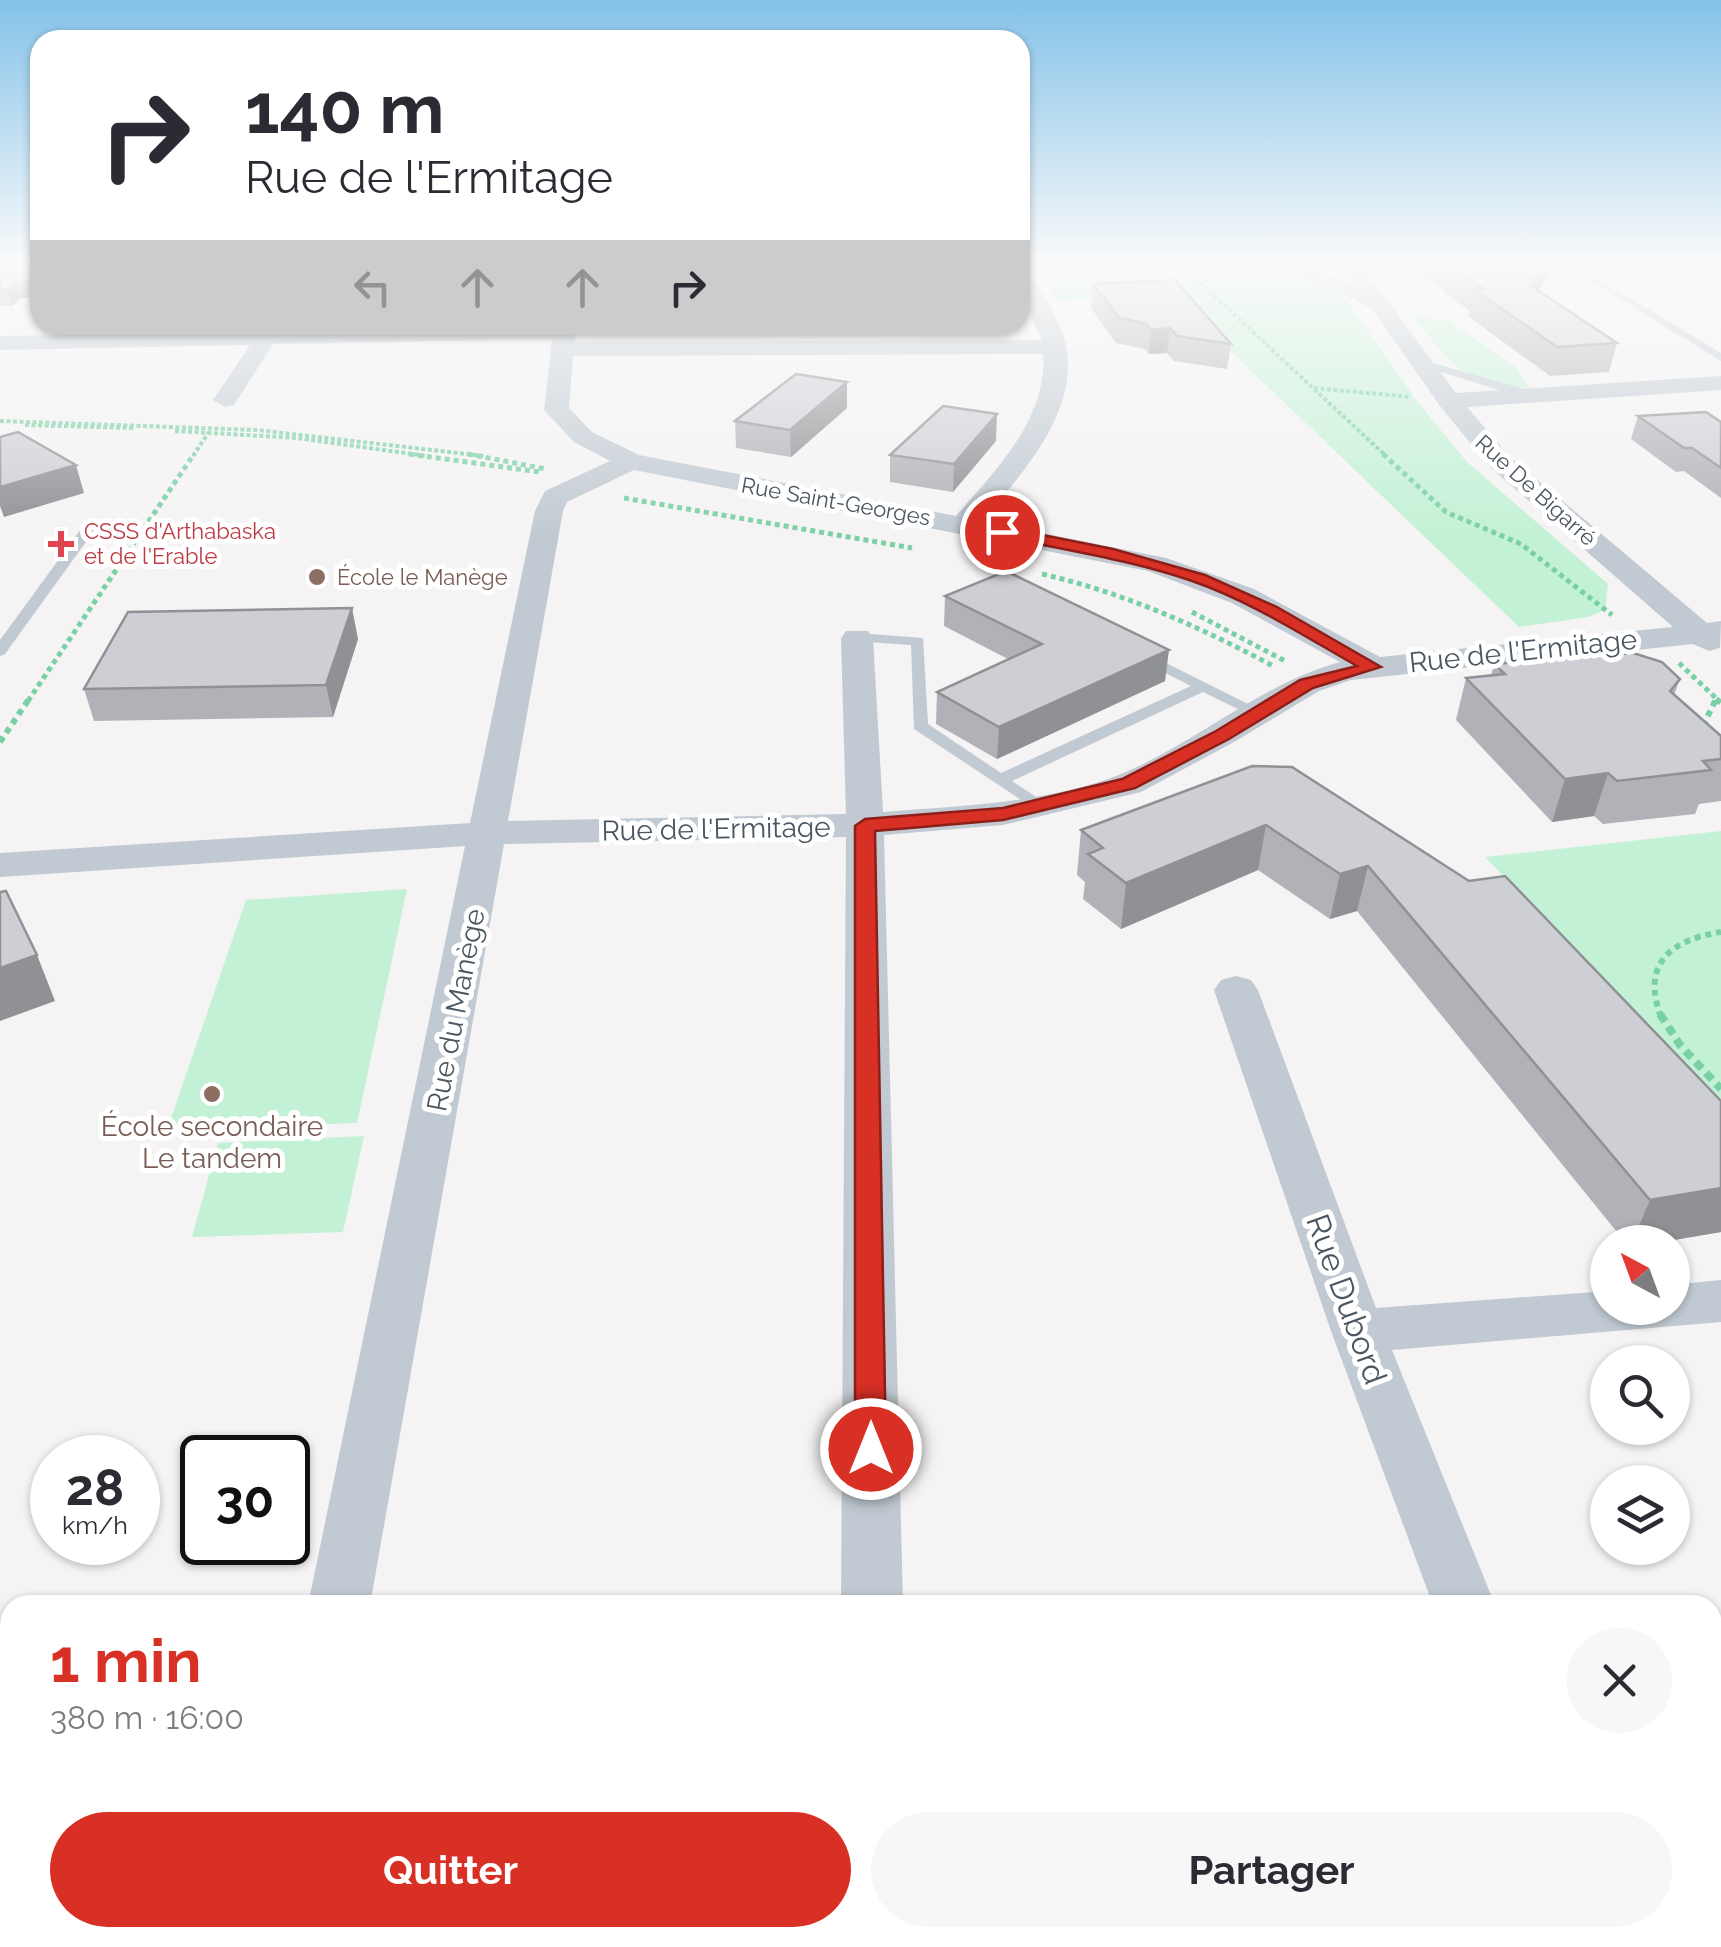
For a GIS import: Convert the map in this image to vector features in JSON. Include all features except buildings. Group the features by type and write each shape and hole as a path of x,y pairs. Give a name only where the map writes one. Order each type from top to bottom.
{"street":[{"path":"225,400 254,356"},
{"name":"Rue Saint-Georges","path":"561,356 556,410 583,437 631,461 702,478 1113,553 1199,578 1271,610 1372,667"},
{"path":"964,524 1012,468 1048,406 1054,356"},
{"name":"Rue De Bigarré","path":"1418,356 1448,400 1500,461 1714,638"},
{"path":"1448,400 1721,383"},
{"name":"Rue du Manège","path":"341,1595 549,511 555,497 631,461"},
{"name":"Rue de l'Ermitage","path":"0,866 490,833 865,826 1003,814 1128,784 1313,681 1372,667 1651,636 1714,638"},
{"path":"857,638 865,826 872,1595"},
{"name":"Rue Dubord","path":"1236,990 1358,1330 1460,1595"},
{"path":"1690,1304 1721,1301"},
{"path":"1358,1330 1590,1313"}],"lane":[{"path":"1424,363 1506,389 1543,395"},
{"path":"0,652 94,520"},
{"path":"857,638 918,641 920,726 1038,806"},
{"path":"1134,652 1258,713"},
{"path":"999,780 1204,686"}],"path":[{"path":"1279,356 1446,512 1521,544 1608,614 1651,636 1719,701 1701,729 1702,742"},
{"path":"1314,388 1448,400"},
{"path":"0,742 211,430 225,400"},
{"path":"0,423 211,430 433,455 528,469 637,500 928,551"},
{"path":"583,483 920,543"},
{"path":"1046,568 1085,576"},
{"path":"1025,570 1083,582 1168,611 1313,681"},
{"path":"1189,611 1313,681"},
{"path":"1721,932 1698,934 1671,946 1660,963 1654,985 1659,1014 1721,1088"}],"green space":[{"path":"1236,356 1385,356 1466,461 1608,584 1605,610 1588,617 1519,627"},
{"path":"1446,356 1499,356 1515,367 1530,388 1488,382 1460,369"},
{"path":"1721,831 1721,1102 1485,857"},
{"path":"407,889 357,1123 167,1130 246,900"},
{"path":"364,1136 343,1232 192,1237 218,1143"}],"place":[{"name":"CSSS d'Arthabaska et de l'Erable","path":"61,544"},
{"name":"École le Manège","path":"317,577"},
{"name":"École secondaire Le tandem","path":"212,1094"}],"route":[{"path":"871,1449 865,826 1003,814 1128,784 1319,678 1372,667 1271,610 1199,578 1113,553 1002,532"}]}
